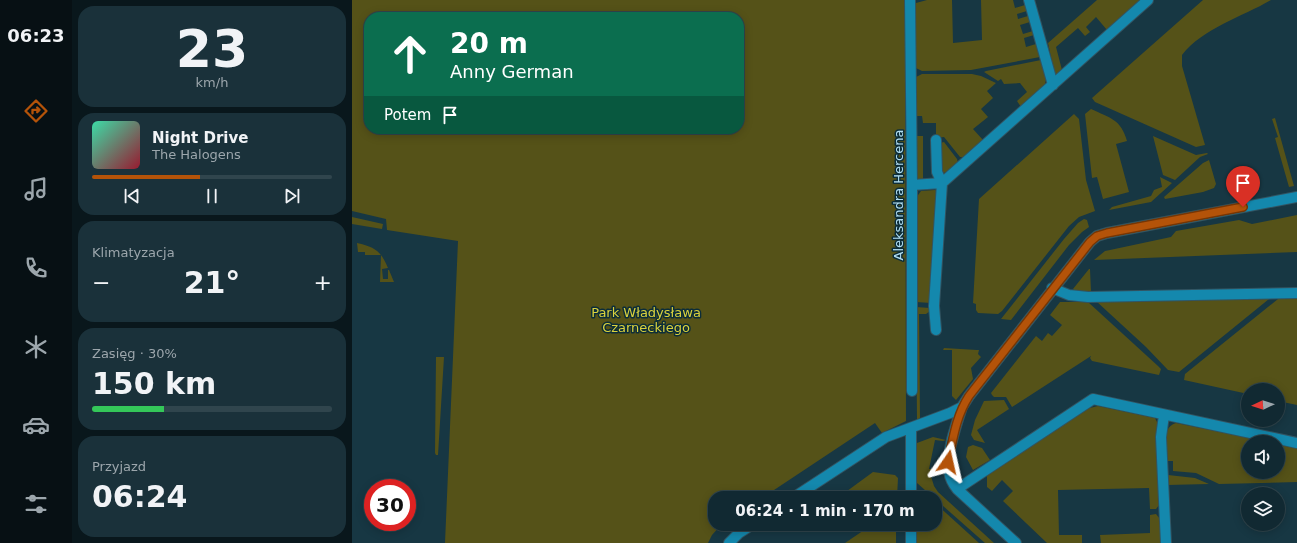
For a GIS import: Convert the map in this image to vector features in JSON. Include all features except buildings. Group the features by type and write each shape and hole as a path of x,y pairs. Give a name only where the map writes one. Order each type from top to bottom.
{"street":[{"name":"Aleksandra Hercena","path":"910,0 912,391"},
{"path":"1029,0 1053,85"},
{"path":"912,185 942,183 1148,0"},
{"path":"936,140 937,172 942,183 934,306 936,330"},
{"path":"1016,543 957,489 948,470 948,462 962,407 1052,288 1090,242 1097,236 1297,197"},
{"path":"1052,288 1069,296 1088,297 1297,293"},
{"path":"957,489 1093,399 1297,443"},
{"path":"804,491 886,436 911,428 962,407"},
{"path":"1164,414 1161,437 1166,543"},
{"path":"911,428 911,491"},
{"path":"729,543 742,531"},
{"path":"911,531 911,543"}],"green space":[{"name":"Park Władysława Czarneckiego","path":"352,0 905,0 906,421 882,433 875,423 773,491 708,491 708,531 716,531 708,543 445,543 458,241 387,230 386,219 352,211"},
{"path":"927,0 952,0 953,43 982,40 981,0 1013,0 1015,8 1025,5 1027,11 1017,14 1018,19 1028,16 1030,22 1020,25 1023,34 1033,31 1034,35 1024,38 1026,47 1036,44 1040,57 971,70 922,71 916,68 916,3"},
{"path":"1097,0 1141,0 1107,30 1096,17 1086,27 1090,32 1085,36 1078,28 1056,47 1062,70 1055,76 1048,43"},
{"path":"1203,0 1271,0 1212,30 1201,37 1182,55 1182,66 1205,145 1196,147 1095,102 1092,98"},
{"path":"1041,60 1046,78 1045,85 1021,107 1017,101 1027,92 1020,83 1004,84 1001,79 998,81 984,72 986,71"},
{"path":"922,74 972,74 981,76 996,83 987,91 993,98 981,109 988,117 973,129 983,140 964,157 960,157 944,137 936,138 936,123 923,123 922,116 916,116 916,77"},
{"path":"1091,109 1114,120 1122,128 1125,134 1127,141 1116,144 1129,192 1103,199 1097,177 1092,178 1085,114"},
{"path":"1074,114 1079,119 1086,180 1095,211 1079,217 1069,226 1002,311 998,314 978,313 976,310 976,304 973,303 979,199"},
{"path":"1275,118 1294,186 1289,187 1275,138 1278,137 1272,119"},
{"path":"916,136 923,136 923,179 918,180 916,177"},
{"path":"1153,136 1196,155 1208,154 1200,157 1175,180 1163,175"},
{"path":"944,142 957,159 958,163 945,173 941,171 940,143"},
{"path":"1209,160 1216,184 1214,188 1203,192 1165,199 1164,197 1203,163"},
{"path":"1160,177 1172,183 1151,202 1109,210 1112,207 1151,196 1154,190 1162,187"},
{"path":"921,191 937,191 931,303 916,302 916,198"},
{"path":"1297,215 1297,252 1094,260 1105,251 1171,237 1176,231 1239,220 1252,224"},
{"path":"352,217 383,224 382,229 352,224"},
{"path":"1084,219 1087,220 1089,227 1069,245 1011,320 1001,319 1064,239 1078,223"},
{"path":"357,243 373,248 381,255 365,255 365,252 358,252"},
{"path":"381,255 388,268 382,269 383,279 388,279 389,270 394,282 380,282"},
{"path":"1089,269 1091,292 1077,293 1073,289"},
{"path":"1269,299 1179,372 1168,370 1146,347 1096,301"},
{"path":"1278,299 1297,299 1297,405 1285,402 1285,383 1241,383 1241,392 1184,380 1185,374"},
{"path":"1060,302 1088,302 1161,369 1159,375 1092,361 1090,358 1091,356 1012,407 1006,397 994,397 991,393 1036,336 1042,341 1048,333 1052,336 1062,325 1050,315"},
{"path":"916,307 930,308 930,311 926,314 919,314 920,418 917,420"},
{"path":"944,348 979,350 978,354 981,357 971,368 973,379 956,400 952,396 952,350 943,350"},
{"path":"436,357 444,357 438,455 435,453"},
{"path":"1004,400 1009,409 977,430 985,443 974,440 971,435 975,420 984,401"},
{"path":"1098,406 1155,418 1158,424 1160,504 1156,509 1150,509 1149,488 1058,490 1059,535 1082,535 1082,543 1047,543 1003,501 1013,491 1002,480 992,491 987,487 987,474 1086,409"},
{"path":"1176,423 1241,436 1241,479 1285,479 1285,445 1297,448 1297,482 1219,484 1196,473 1173,471 1173,461 1166,461 1165,445 1166,434 1171,425"},
{"path":"933,437 946,440 935,440 929,469 939,469 939,472 930,473 934,486 937,491 926,491 917,483 917,443"},
{"path":"973,445 982,448 990,460 973,470 966,457 968,447"},
{"path":"1166,465 1168,465 1168,475 1195,478 1209,484 1167,485"},
{"path":"873,472 895,475 898,478 897,491 847,491"},
{"path":"942,496 994,543 985,543 942,505"},
{"path":"942,509 979,543 917,543 917,531 942,531"},
{"path":"1156,514 1160,519 1161,543 1101,543 1100,535 1150,533 1150,515"},
{"path":"863,531 896,531 896,543 845,543"}],"route":[{"path":"948,462 962,407 969,396 1052,288 1090,242 1097,236 1107,233 1243,207"}]}
